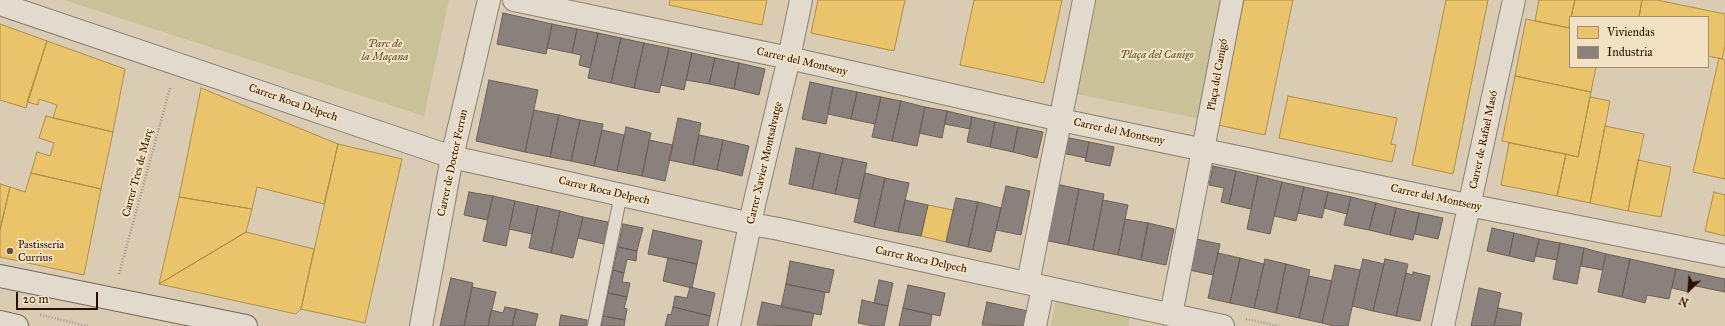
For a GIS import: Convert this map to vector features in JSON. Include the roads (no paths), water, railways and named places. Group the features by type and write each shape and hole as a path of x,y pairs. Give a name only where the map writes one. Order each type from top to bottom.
{"street":[{"name":"Carrer de Doctor Ferran","path":"421,326 452,158 490,0"},
{"name":"Carrer del Montseny","path":"514,0 789,58 1061,120 1470,205 1725,256"},
{"name":"Carrer Xavier Montsalvatge","path":"729,326 754,205 789,58 801,0"},
{"path":"1035,326 1036,285 1061,120 1084,0"},
{"name":"Plaça del Canigó","path":"1171,315 1232,0"},
{"name":"Carrer de Rafael Masó","path":"1443,326 1514,0"},
{"name":"Carrer Roca Delpech","path":"0,4 452,158 1036,285 1136,317 1171,315 1223,326"},
{"path":"0,276 111,300 246,326"},
{"path":"0,322 18,326"}],"lane":[{"path":"594,326 621,194"}],"place":[{"name":"Pastisseria Currius","path":"10,251"}],"park label":[{"name":"Parc de la Maçana","path":"385,50"},
{"name":"Plaça del Canigo","path":"1157,55"}]}
